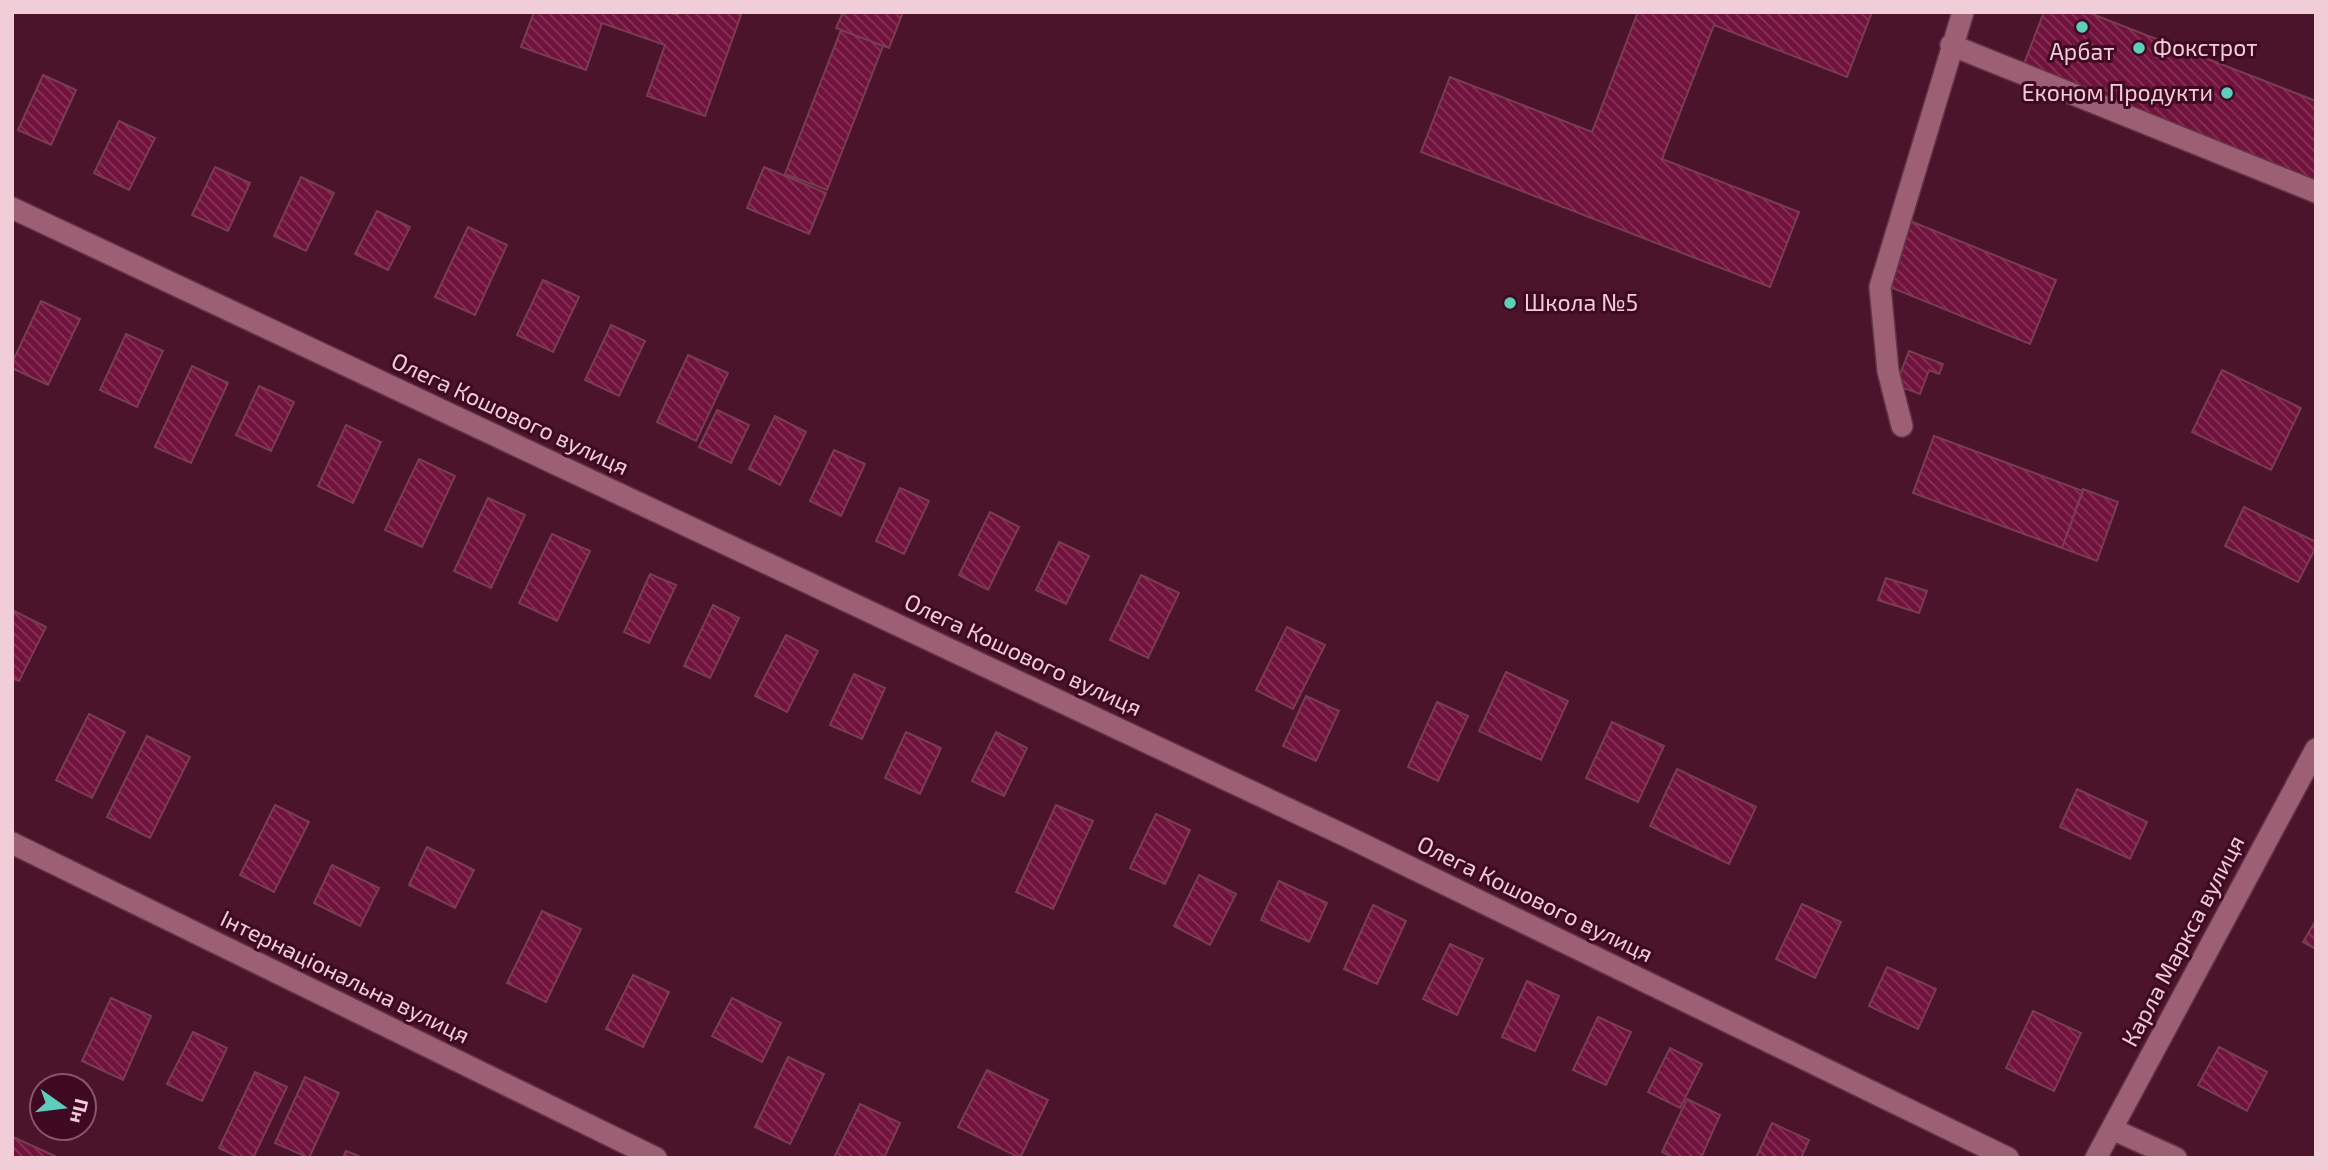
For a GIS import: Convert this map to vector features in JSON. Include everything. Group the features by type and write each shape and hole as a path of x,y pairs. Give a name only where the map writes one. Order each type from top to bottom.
{"street":[{"path":"1902,426 1888,371 1880,287 1963,12"},
{"path":"1951,45 2316,192"},
{"name":"Олега Кошового вулиця","path":"12,208 1348,837 2008,1158"},
{"name":"Карла Маркса вулиця","path":"2096,1158 2316,749"},
{"name":"Інтернаціональна вулиця","path":"12,843 656,1158"},
{"path":"2112,1129 2176,1158"}],"building":[{"path":"534,12 669,12 677,15 679,12 742,12 705,116 647,96 665,45 602,23 586,70 521,47"},
{"path":"843,12 903,12 889,48 836,28"},
{"path":"1638,12 1872,12 1847,77 1714,25 1662,159 1799,212 1770,287 1421,152 1450,77 1592,132"},
{"path":"2044,12 2087,12 2316,101 2316,182 2022,69"},
{"path":"841,30 883,46 827,190 785,174"},
{"path":"43,75 76,90 51,145 18,130"},
{"path":"119,121 155,138 129,190 94,173"},
{"path":"215,167 250,183 228,231 192,215"},
{"path":"764,167 826,193 809,234 747,208"},
{"path":"301,177 334,193 306,251 274,236"},
{"path":"377,211 410,227 388,270 355,254"},
{"path":"1910,221 2056,280 2030,344 1885,285"},
{"path":"468,227 507,245 475,315 435,297"},
{"path":"543,280 579,297 553,352 517,335"},
{"path":"41,301 80,319 48,385 12,368"},
{"path":"611,325 645,341 619,396 585,380"},
{"path":"126,334 163,351 137,407 100,390"},
{"path":"1909,351 1943,364 1939,374 1929,370 1920,394 1896,385"},
{"path":"688,355 728,373 696,441 657,422"},
{"path":"192,366 228,383 191,463 155,447"},
{"path":"2222,370 2301,408 2271,470 2192,432"},
{"path":"259,386 294,402 271,451 236,435"},
{"path":"717,410 749,425 731,463 699,447"},
{"path":"775,416 806,432 780,485 749,469"},
{"path":"346,425 381,442 353,503 318,486"},
{"path":"1934,436 2083,491 2062,548 1913,493"},
{"path":"834,450 865,464 841,516 810,501"},
{"path":"419,459 455,476 422,547 385,530"},
{"path":"900,488 929,501 904,554 876,541"},
{"path":"2083,489 2118,502 2097,561 2062,548"},
{"path":"488,498 525,515 491,588 454,571"},
{"path":"2244,507 2316,542 2298,582 2225,546"},
{"path":"990,512 1019,527 988,590 959,575"},
{"path":"552,534 590,551 557,621 519,603"},
{"path":"1059,542 1089,556 1066,604 1036,590"},
{"path":"650,574 676,585 649,643 624,632"},
{"path":"1141,575 1179,593 1148,658 1110,640"},
{"path":"1886,578 1927,591 1919,613 1878,600"},
{"path":"713,605 739,618 710,678 684,666"},
{"path":"12,610 46,627 19,681 12,678"},
{"path":"1287,627 1325,645 1293,709 1256,690"},
{"path":"786,635 818,651 787,712 755,696"},
{"path":"1506,672 1568,701 1541,760 1479,731"},
{"path":"854,674 885,688 862,739 830,725"},
{"path":"1306,696 1339,711 1316,761 1283,746"},
{"path":"1437,702 1468,716 1438,781 1408,767"},
{"path":"89,714 125,732 92,798 56,780"},
{"path":"1612,722 1664,746 1638,802 1586,778"},
{"path":"906,732 941,748 920,794 885,778"},
{"path":"996,732 1027,748 1004,796 972,781"},
{"path":"147,736 190,757 150,838 107,817"},
{"path":"1677,769 1756,807 1729,864 1650,826"},
{"path":"2077,789 2147,822 2130,859 2060,827"},
{"path":"275,805 309,822 274,892 240,875"},
{"path":"1056,805 1093,821 1053,909 1016,892"},
{"path":"1156,814 1190,830 1165,884 1130,868"},
{"path":"427,847 474,870 455,908 409,885"},
{"path":"332,865 379,888 360,926 314,903"},
{"path":"1199,875 1236,894 1210,945 1174,926"},
{"path":"1279,881 1327,903 1309,942 1261,920"},
{"path":"1802,904 1841,922 1815,978 1776,959"},
{"path":"1373,905 1406,921 1377,984 1344,969"},
{"path":"542,911 581,929 546,1002 507,983"},
{"path":"2316,920 2316,949 2303,942"},
{"path":"1450,944 1483,959 1457,1015 1423,999"},
{"path":"1887,967 1936,989 1918,1029 1869,1006"},
{"path":"633,975 669,992 643,1047 606,1029"},
{"path":"1527,981 1559,996 1535,1051 1502,1037"},
{"path":"111,998 151,1016 123,1080 82,1061"},
{"path":"732,998 781,1023 762,1062 712,1036"},
{"path":"2033,1011 2081,1033 2054,1091 2006,1068"},
{"path":"1598,1017 1631,1032 1606,1085 1573,1070"},
{"path":"193,1032 227,1048 202,1101 167,1084"},
{"path":"2219,1047 2267,1072 2247,1111 2198,1085"},
{"path":"1670,1048 1702,1064 1680,1108 1648,1092"},
{"path":"788,1057 824,1074 790,1144 755,1127"},
{"path":"987,1070 1048,1100 1020,1158 958,1127"},
{"path":"255,1072 287,1087 253,1158 240,1158 219,1148"},
{"path":"305,1077 339,1093 309,1158 275,1143"},
{"path":"1687,1099 1720,1115 1701,1158 1674,1158 1662,1152"},
{"path":"860,1104 900,1123 884,1158 834,1158"},
{"path":"1772,1123 1809,1140 1801,1158 1756,1158"},
{"path":"13,1137 59,1158 12,1158"},
{"path":"346,1151 363,1158 343,1158"}],"place":[{"name":"Арбат","path":"2082,27"},
{"name":"Фокстрот","path":"2139,48"},
{"name":"Економ Продукти","path":"2227,93"},
{"name":"Школа №5","path":"1510,303"}]}
